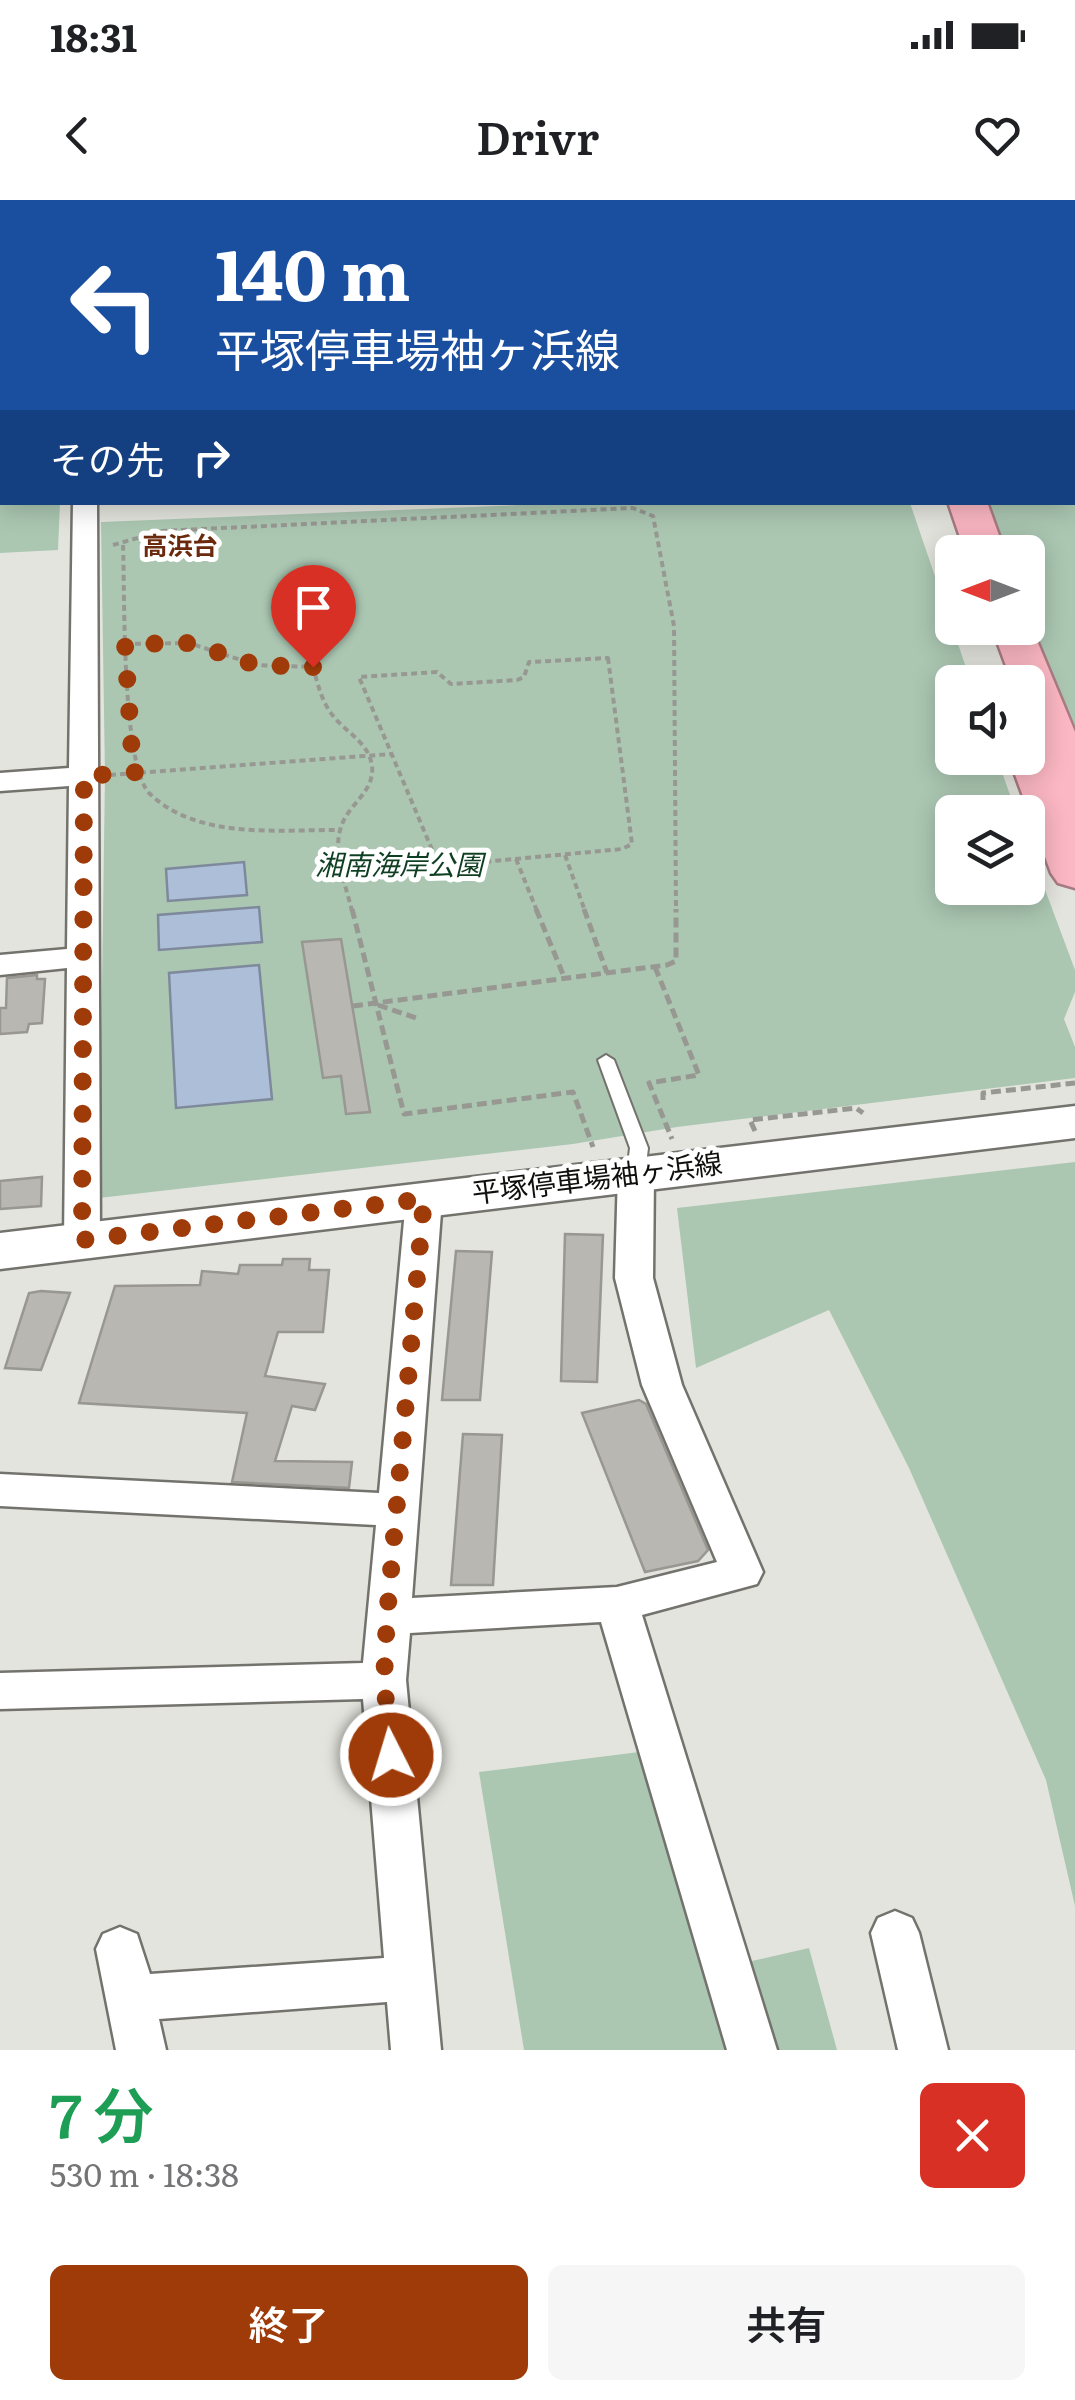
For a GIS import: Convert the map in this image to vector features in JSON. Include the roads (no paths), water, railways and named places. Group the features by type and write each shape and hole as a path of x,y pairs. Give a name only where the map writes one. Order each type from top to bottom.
{"highway":[{"path":"941,505 951,535"},
{"path":"968,505 979,535"},
{"path":"1020,645 1075,791"},
{"path":"1039,775 1075,873"}],"main road":[{"name":"平塚停車場袖ヶ浜線","path":"0,1250 424,1199 634,1157 1075,1122"}],"street":[{"path":"82,1240 86,505"},
{"path":"0,782 84,776"},
{"path":"0,964 84,957"},
{"path":"387,1616 617,1604 742,1572 662,1385 634,1278 634,1157"},
{"path":"416,2050 384,1680 424,1199"},
{"path":"0,1490 397,1510"},
{"path":"617,1604 752,2050"},
{"path":"0,1692 384,1680"},
{"path":"894,1932 923,2050"},
{"path":"120,1950 141,2050"},
{"path":"131,1998 410,1978"}],"lane":[{"path":"606,1060 639,1148 634,1157"}],"water":[{"path":"244,862 247,895 168,901 166,869"},
{"path":"259,907 262,942 159,950 158,915"},
{"path":"259,965 272,1099 176,1108 169,973"}],"district":[{"name":"高浜台","path":"180,546"}],"park label":[{"name":"湘南海岸公園","path":"399,865"}]}
